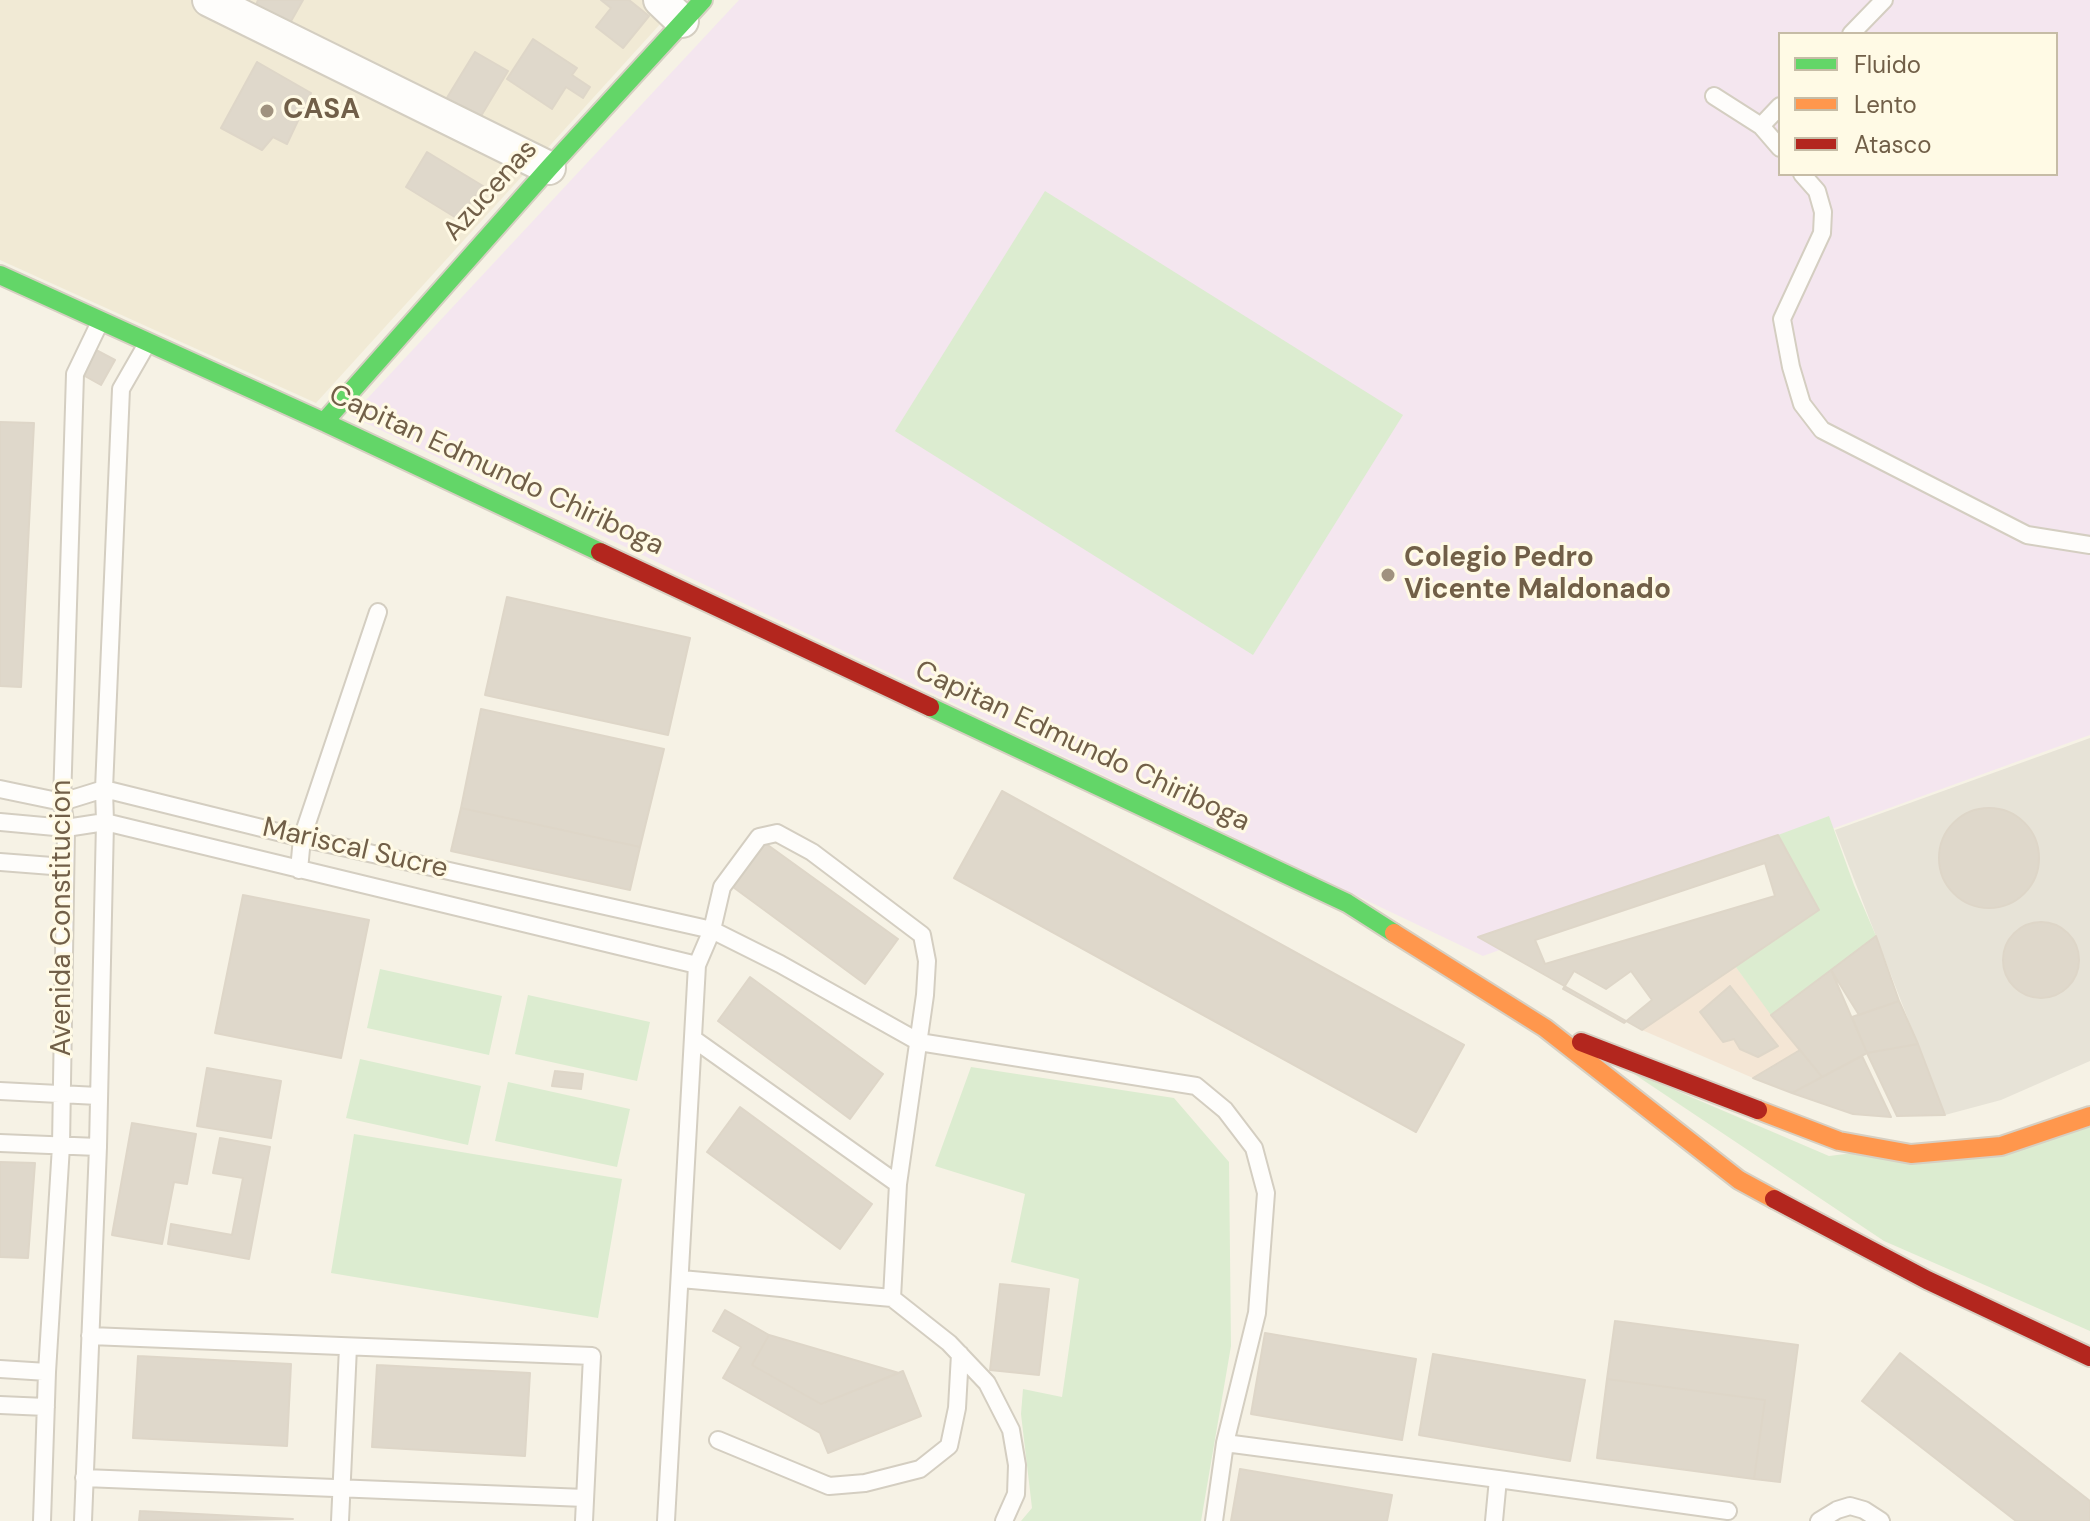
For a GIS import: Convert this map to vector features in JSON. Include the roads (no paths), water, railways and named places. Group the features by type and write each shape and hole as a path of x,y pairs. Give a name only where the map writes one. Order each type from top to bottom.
{"street":[{"path":"209,0 549,168"},
{"name":"Azucenas","path":"324,422 549,168 682,7"},
{"name":"Capitan Edmundo Chiriboga","path":"0,275 324,422 1347,903 1545,1028 1739,1180 1927,1280 2090,1357"},
{"path":"1545,1028 1839,1141 1911,1154 2001,1146 2090,1116"}],"lane":[{"path":"1853,32 1884,0"},
{"path":"1714,96 1761,126 1778,146"},
{"path":"1761,126 1778,108"},
{"path":"1804,176 1817,191 1823,212 1822,233 1782,319 1802,404 1822,430 2027,535 2090,545"},
{"name":"Avenida Constitucion","path":"42,1521 47,1372 61,1146 66,828 62,802 75,374 101,321"},
{"name":"Avenida Constitucion","path":"83,1521 98,1147 104,789 121,389 148,342"},
{"path":"299,870 302,838 378,612"},
{"path":"0,789 62,802 104,789"},
{"name":"Mariscal Sucre","path":"104,789 302,838 712,930 780,964 919,1042"},
{"name":"Mariscal Sucre","path":"0,822 66,828 105,822 697,965"},
{"path":"666,1521 697,965 712,930 722,887 759,837 777,833 812,852 922,935 927,961 919,1042 898,1184 892,1298"},
{"path":"0,862 65,867"},
{"path":"695,1040 898,1184"},
{"path":"919,1042 1196,1086 1225,1110 1254,1148 1266,1193 1257,1313 1225,1443 1214,1521"},
{"path":"0,1091 98,1096"},
{"path":"0,1143 98,1147"},
{"path":"681,1279 892,1298 949,1343 987,1383 1011,1430 1017,1465 1016,1494 1004,1521"},
{"path":"90,1336 592,1356 584,1521"},
{"path":"340,1521 348,1347"},
{"path":"718,1440 829,1486 865,1483 920,1469 949,1446 957,1408 960,1354"},
{"path":"0,1369 47,1372"},
{"path":"0,1405 46,1407"},
{"path":"1225,1443 1728,1511"},
{"path":"84,1478 585,1498"},
{"path":"1494,1521 1498,1479"},
{"path":"1819,1521 1850,1506 1864,1510 1881,1521"}],"place":[{"name":"CASA","path":"267,111"},
{"name":"Colegio Pedro Vicente Maldonado","path":"1388,575"}]}
